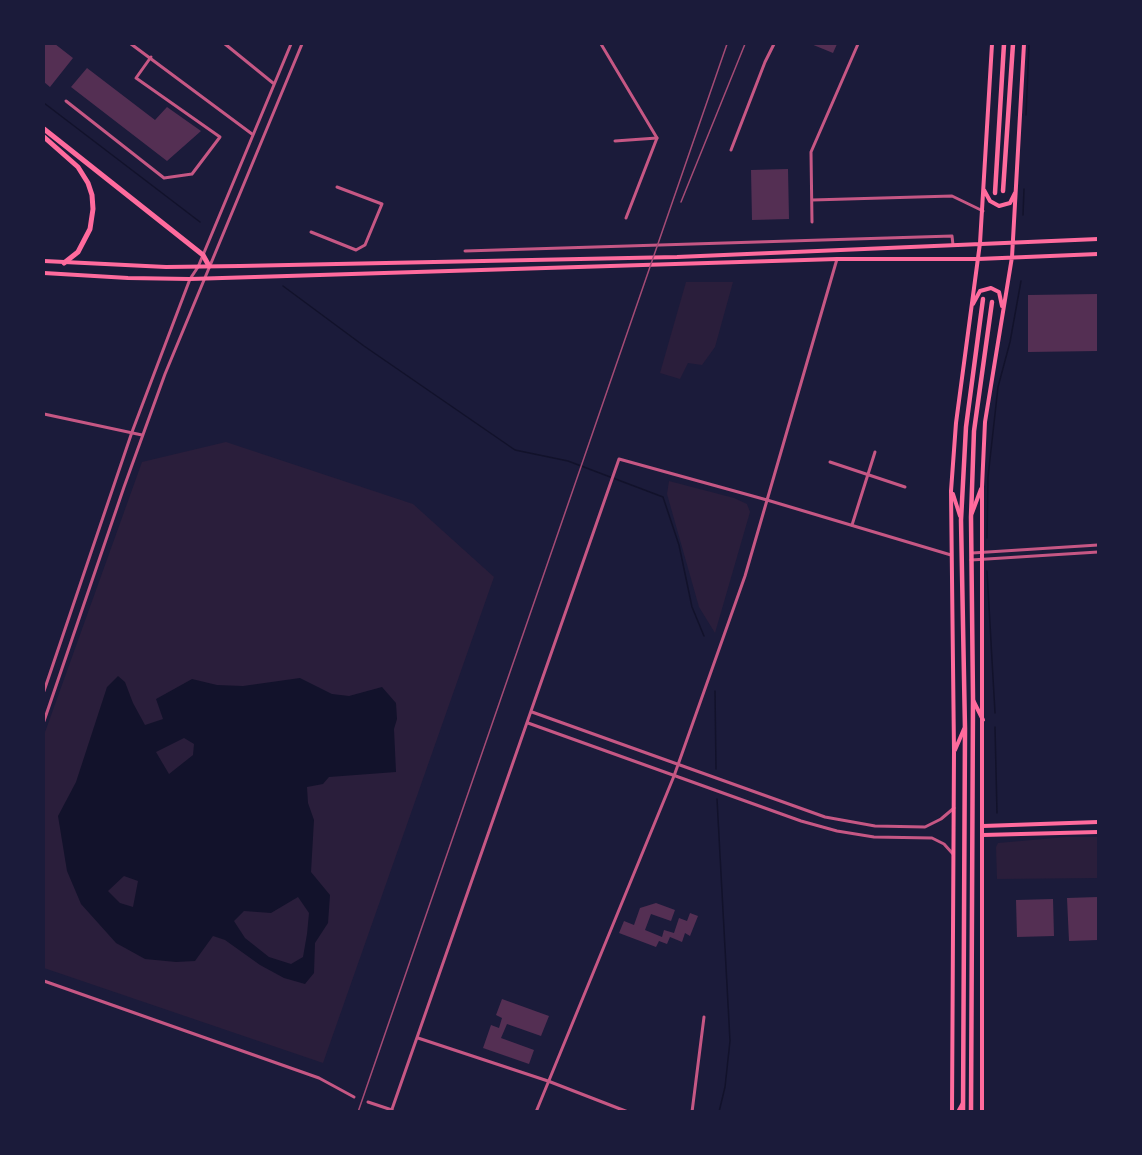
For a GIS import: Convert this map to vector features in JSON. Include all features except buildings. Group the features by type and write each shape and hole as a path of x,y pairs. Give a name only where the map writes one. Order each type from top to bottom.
{"highway":[{"path":"995,193 1004,44"},
{"path":"1003,191 1013,44"},
{"path":"44,129 202,255 209,266"},
{"path":"44,137 78,167 92,195 93,209 90,229 78,252 64,263"},
{"path":"963,1112 965,729 961,520 966,427 983,299"},
{"path":"971,1112 973,699 971,517 974,431 992,302"}],"main road":[{"path":"952,1112 954,751 951,491 956,423 983,211 992,44"},
{"path":"982,1112 982,487 985,422 1012,257 1024,44"},
{"path":"984,189 990,201 999,206 1010,203 1016,189"},
{"path":"44,261 198,267 677,257 1098,239"},
{"path":"44,273 190,279 837,259 978,259 1098,254"},
{"path":"971,309 980,291 991,288 999,292 1002,313"},
{"path":"971,517 982,487"},
{"path":"951,491 961,520"},
{"path":"973,699 983,721"},
{"path":"954,751 965,729"},
{"path":"983,826 1098,822"},
{"path":"983,835 1098,832"},
{"path":"958,1112 963,1103"}],"street":[{"path":"131,44 252,134"},
{"path":"225,44 273,83"},
{"path":"44,691 132,432 190,279 198,267 291,44"},
{"path":"44,720 142,435 204,278 302,44"},
{"path":"601,44 657,138"},
{"path":"731,150 774,44"},
{"path":"812,222 811,152 858,44"},
{"path":"66,101 164,178 192,174 220,137 136,78 151,57"},
{"path":"615,141 657,138"},
{"path":"626,218 657,138"},
{"path":"311,232 356,250 365,245 382,204 337,187"},
{"path":"812,200 952,196 983,211"},
{"path":"465,251 952,236 953,244"},
{"path":"536,1112 674,776 744,576 837,259"},
{"path":"44,414 142,435"},
{"path":"852,525 875,452"},
{"path":"368,1102 392,1111 619,459 951,555"},
{"path":"830,462 904,487"},
{"path":"971,553 1098,545"},
{"path":"971,560 1098,552"},
{"path":"531,712 810,813 854,824 925,827 941,819 954,808"},
{"path":"528,723 801,821 837,831 874,837 932,838 944,844 952,854"},
{"path":"44,981 319,1078 354,1097"},
{"path":"692,1112 704,1017"},
{"path":"418,1038 548,1081 625,1111"}],"shaded area":[{"path":"686,282 733,282 715,347 702,365 688,363 680,379 660,373"},
{"path":"226,442 413,504 494,577 323,1063 44,968 44,735 142,462"},
{"path":"669,481 734,498 747,504 750,512 715,633 699,607 667,494"},
{"path":"118,676 125,682 145,725 163,719 156,699 192,679 217,685 243,686 300,678 332,694 349,696 382,687 396,703 397,719 394,729 396,772 329,777 323,784 307,787 308,803 314,820 311,872 330,895 328,923 315,943 314,973 305,984 284,978 260,965 225,940 213,936 195,961 145,959 116,943 81,904 67,871 58,816 76,782 107,687","holes":["184,738 194,744 193,755 169,774 156,752","124,876 138,881 133,907 120,903 108,891","298,897 309,913 303,957 291,964 269,957 245,938 234,921 244,911 271,913"]},
{"path":"1066,837 1098,837 1098,878 997,879 996,847 998,843"}],"waterway":[{"path":"1026,115 1029,44"},
{"path":"44,103 200,222"},
{"path":"1023,215 1024,189"},
{"path":"987,538 988,477 998,387 1010,342 1021,281"},
{"path":"283,286 364,346 515,450 568,461 663,497 679,545 692,607 704,636"},
{"path":"987,571 995,713"},
{"path":"715,691 716,769"},
{"path":"995,727 997,813"},
{"path":"717,799 730,1041 725,1087 719,1112"}],"railway":[{"path":"358,1112 727,44"},
{"path":"681,202 745,44"}]}
